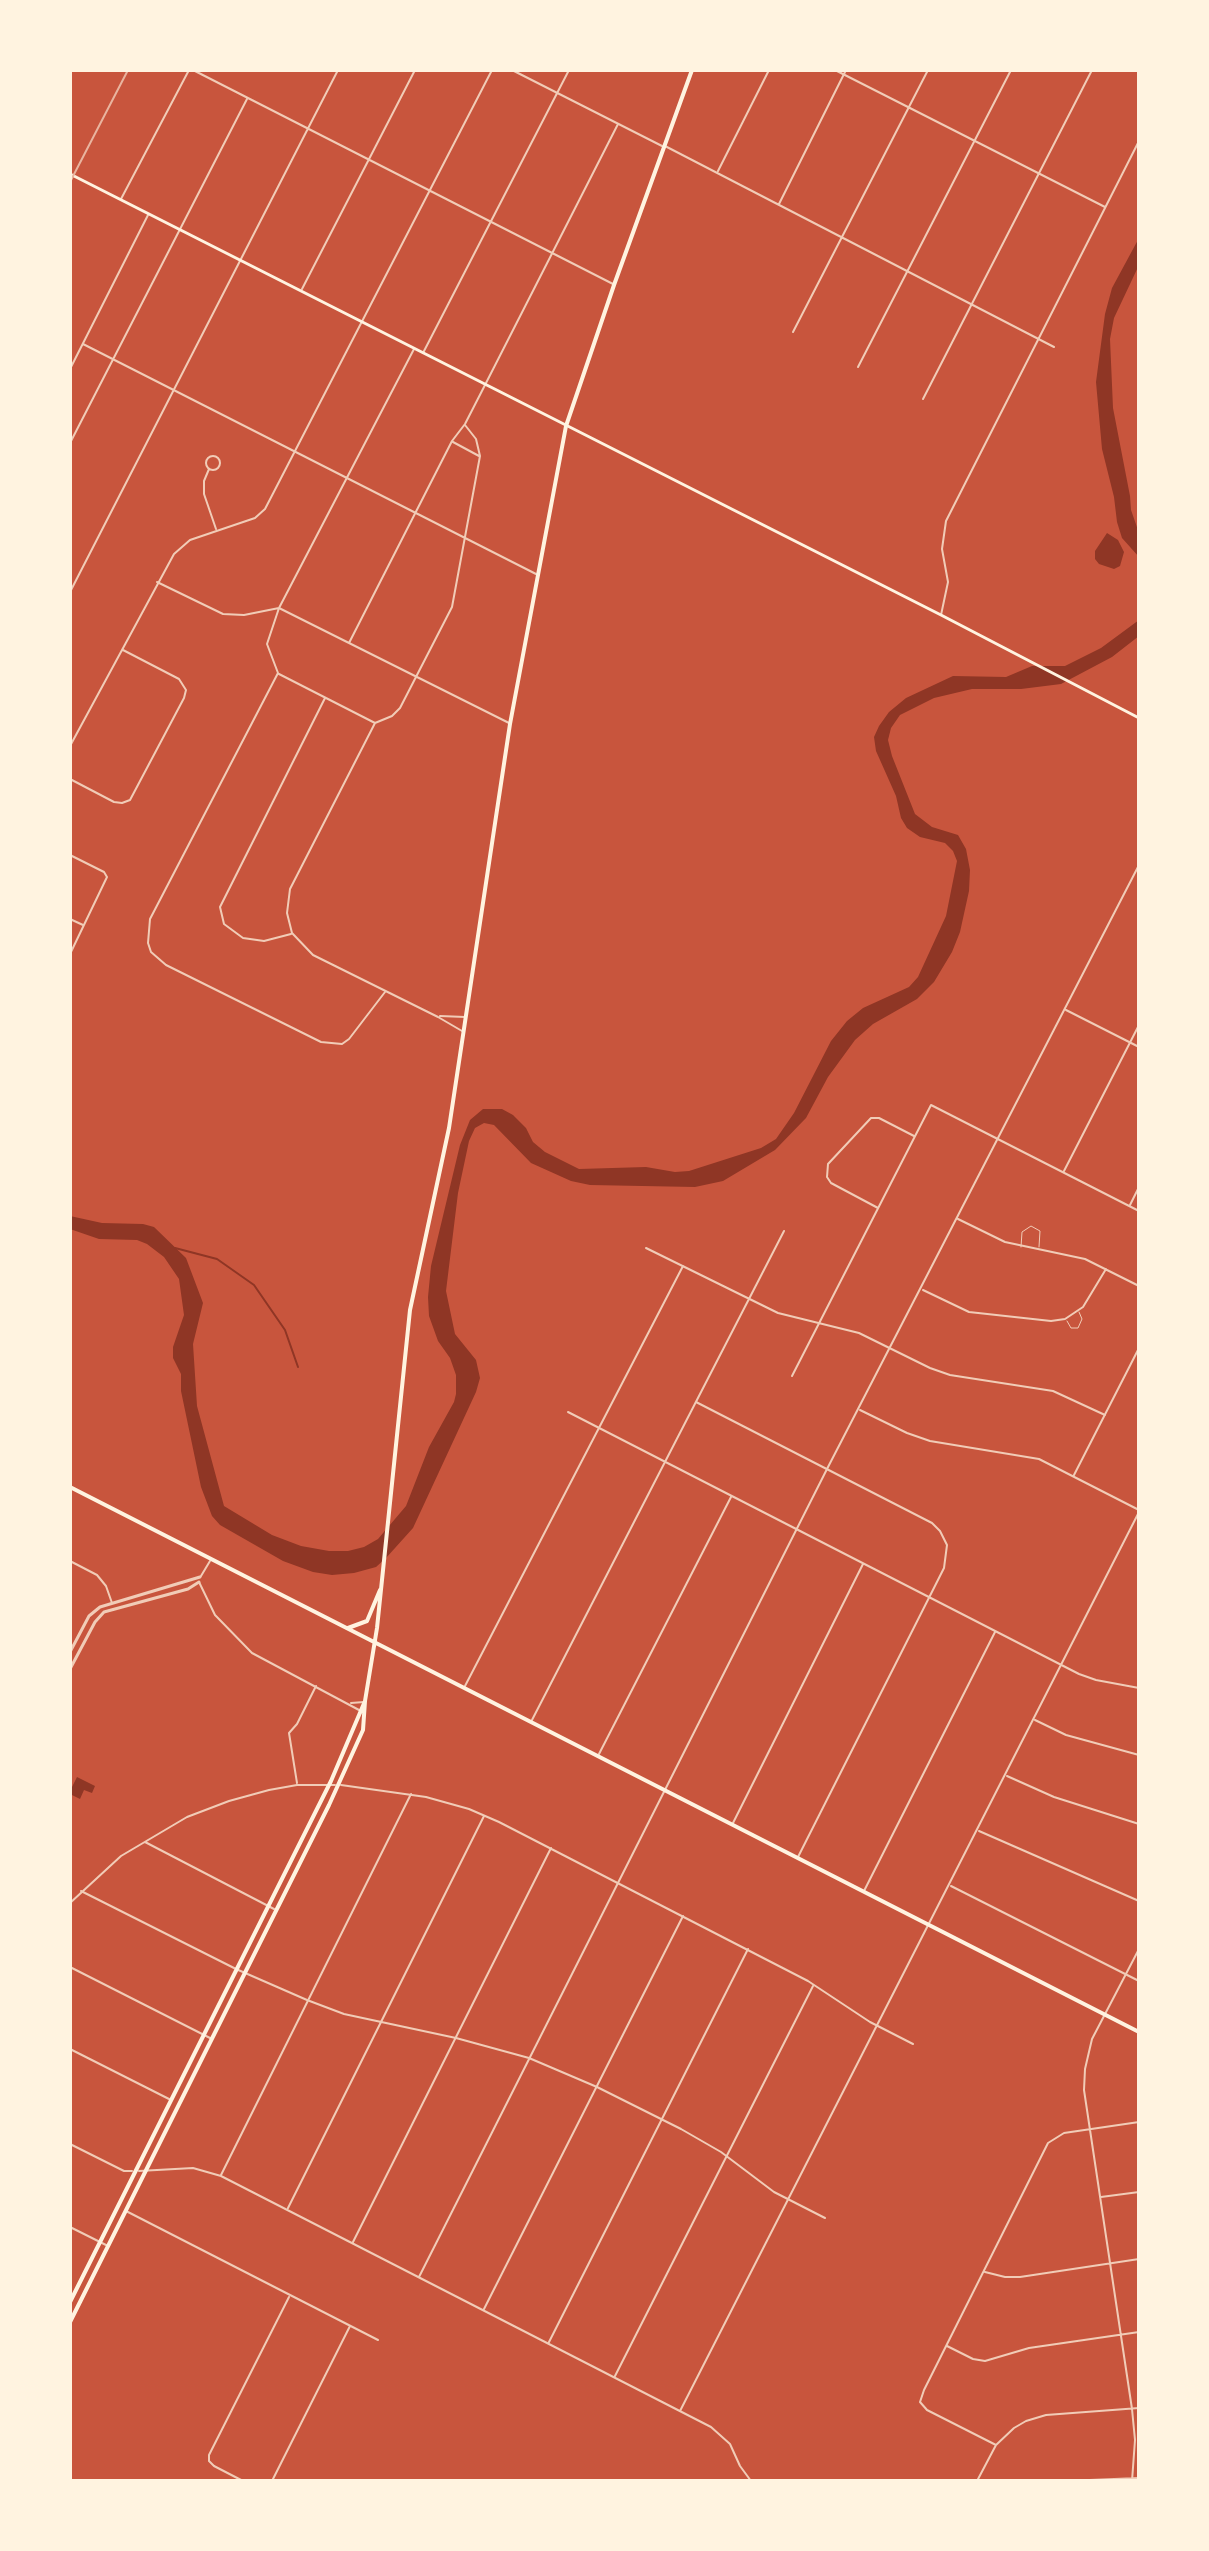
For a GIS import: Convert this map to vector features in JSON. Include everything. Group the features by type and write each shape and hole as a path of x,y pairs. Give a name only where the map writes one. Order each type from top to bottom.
{"main road":[{"path":"70,2322 72,2312 245,1973 363,1730 383,1580 410,1310 449,1128 510,724 566,426 692,70"},
{"path":"70,174 1139,718"},
{"path":"71,1489 1139,2032"},
{"path":"348,1628 367,1621 383,1580"},
{"path":"70,2302 329,1785 365,1702"}],"street":[{"path":"121,199 191,70 614,285"},
{"path":"70,592 338,70"},
{"path":"301,291 415,70"},
{"path":"70,746 174,554 182,546 262,513 492,70"},
{"path":"512,70 717,172 1054,347"},
{"path":"423,353 569,70"},
{"path":"717,172 769,70"},
{"path":"835,70 1105,208"},
{"path":"779,204 846,70"},
{"path":"793,332 928,70"},
{"path":"858,367 1011,70"},
{"path":"923,399 1092,70"},
{"path":"70,443 248,98"},
{"path":"349,643 618,124"},
{"path":"941,615 948,582 942,549 946,521 1139,141"},
{"path":"70,369 149,214"},
{"path":"83,344 538,575"},
{"path":"375,723 278,673 267,644 267,635 414,348"},
{"path":"464,1032 313,955 292,933 287,913 290,889 375,723 392,716 400,708 452,607 480,456 476,439 465,424"},
{"path":"452,441 480,456"},
{"path":"209,469 204,481 204,494 217,530"},
{"path":"157,582 223,614 244,615 279,608 510,724"},
{"path":"70,779 114,802 130,800 184,698 186,690 179,679 122,650"},
{"path":"278,673 150,919 149,948 166,965 311,1039 333,1045 349,1039 385,992"},
{"path":"292,933 264,941 243,938 224,924 220,907 325,698"},
{"path":"70,855 104,872 107,877 70,954"},
{"path":"419,2277 827,1469 1139,865"},
{"path":"1132,878 1138,881"},
{"path":"70,919 84,926"},
{"path":"1065,1009 1139,1047"},
{"path":"438,1017 466,1018"},
{"path":"1064,1172 1139,1025"},
{"path":"792,1376 931,1105 1139,1211"},
{"path":"878,1208 831,1183 827,1177 828,1164 871,1118 879,1118 915,1136"},
{"path":"1129,1206 1139,1187"},
{"path":"957,1219 996,1239 1021,1247 1066,1253 1139,1286"},
{"path":"532,1721 784,1231"},
{"path":"646,1248 749,1300 787,1316 859,1333 940,1372 1053,1391 1105,1415"},
{"path":"465,1687 683,1266"},
{"path":"922,1290 969,1312 1046,1322 1065,1319 1079,1312 1092,1297 1106,1269"},
{"path":"1074,1476 1139,1348"},
{"path":"696,1402 923,1518 940,1531 948,1551 930,1598 798,1858"},
{"path":"680,2411 1139,1511 1074,1476 1025,1455 918,1438 859,1409"},
{"path":"568,1412 1061,1665 1096,1680 1139,1688"},
{"path":"598,1755 731,1496"},
{"path":"70,1669 95,1622 104,1612 188,1589 200,1580 211,1560"},
{"path":"70,1561 97,1575 106,1586 114,1608"},
{"path":"732,1824 864,1563"},
{"path":"77,1656 70,1652 89,1616 100,1607 200,1580"},
{"path":"200,1580 214,1614 253,1653 359,1710"},
{"path":"864,1892 995,1632"},
{"path":"297,1785 289,1733 317,1686"},
{"path":"350,1703 365,1702"},
{"path":"1034,1719 1066,1735 1139,1755"},
{"path":"1006,1775 1054,1797 1139,1824"},
{"path":"70,1903 107,1867 144,1841 207,1809 250,1794 297,1785 338,1785 412,1794 452,1803 484,1815 551,1848 814,1984 876,2025 913,2044"},
{"path":"221,2176 412,1794"},
{"path":"287,2210 484,1815"},
{"path":"977,1830 1139,1901"},
{"path":"144,1841 276,1910"},
{"path":"352,2243 551,1848"},
{"path":"950,1885 1139,1981"},
{"path":"81,1891 236,1969 307,2000 344,2014 456,2038 529,2058 597,2087 663,2119 726,2156 763,2185 825,2218"},
{"path":"484,2311 683,1916"},
{"path":"549,2343 748,1949"},
{"path":"1132,2479 1135,2440 1132,2409 1084,2090 1089,2048 1139,1949"},
{"path":"70,1967 212,2039"},
{"path":"614,2377 814,1984"},
{"path":"70,2049 171,2100"},
{"path":"996,2445 922,2406 920,2402 924,2391 1048,2143 1060,2135 1139,2122"},
{"path":"70,2144 124,2171 193,2168 221,2176 680,2411 725,2438 751,2481"},
{"path":"1100,2197 1139,2192"},
{"path":"125,2211 378,2340"},
{"path":"70,2227 108,2246"},
{"path":"983,2272 1020,2277 1139,2259"},
{"path":"243,2481 209,2461 209,2455 290,2295"},
{"path":"272,2481 350,2326"},
{"path":"946,2346 973,2359 985,2361 1029,2348 1139,2332"},
{"path":"977,2481 996,2445 1014,2428 1036,2417 1139,2408"},
{"path":"1065,2481 1139,2478"}],"lane":[{"path":"1021,1247 1022,1232 1031,1226 1040,1231 1038,1250"},
{"path":"1065,1319 1071,1328 1078,1328 1082,1319 1079,1312"}],"shaded area":[{"path":"1139,238 1139,265 1114,318 1110,339 1113,408 1131,510 1139,533 1139,557 1122,538 1117,522 1102,449 1096,382 1105,314 1112,288"},
{"path":"1107,533 1118,540 1124,552 1120,566 1114,569 1099,564 1095,559 1095,551"},
{"path":"1139,620 1139,636 1112,657 1061,684 1021,689 972,689 934,698 900,715 891,728 888,740 892,756 915,814 932,827 958,835 966,849 970,870 969,891 960,932 934,982 917,999 873,1024 855,1040 828,1077 806,1118 775,1150 723,1181 695,1187 590,1185 571,1181 531,1163 494,1125 484,1123 475,1128 469,1141 458,1193 446,1291 455,1334 476,1360 480,1378 413,1528 386,1558 376,1567 354,1573 332,1575 313,1572 283,1561 220,1525 212,1516 201,1487 181,1391 181,1374 173,1358 173,1347 184,1315 179,1279 164,1257 147,1244 137,1240 99,1239 70,1229 70,1216 102,1223 154,1227 186,1258 203,1303 193,1344 197,1406 224,1506 272,1535 301,1546 329,1551 364,1547 378,1539 406,1506 429,1447 456,1394 456,1375 429,1316 428,1297 431,1266 460,1145 470,1120 483,1109 502,1109 526,1128 533,1142 545,1152 579,1169 646,1167 689,1171 761,1148 776,1139 794,1113 831,1041 847,1021 863,1008 909,987 918,977 946,916 957,861 945,843 920,837 907,828 901,818 896,796 876,751 874,737 879,726 889,712 906,698 953,676 1006,677 1032,666 1065,666 1101,648"},
{"path":"77,1777 95,1786 92,1793 84,1790 80,1799 70,1794 70,1786"}],"waterway":[{"path":"175,1248 217,1259 254,1285 285,1330 298,1367"}],"railway":[{"path":"70,182 128,70"}]}
